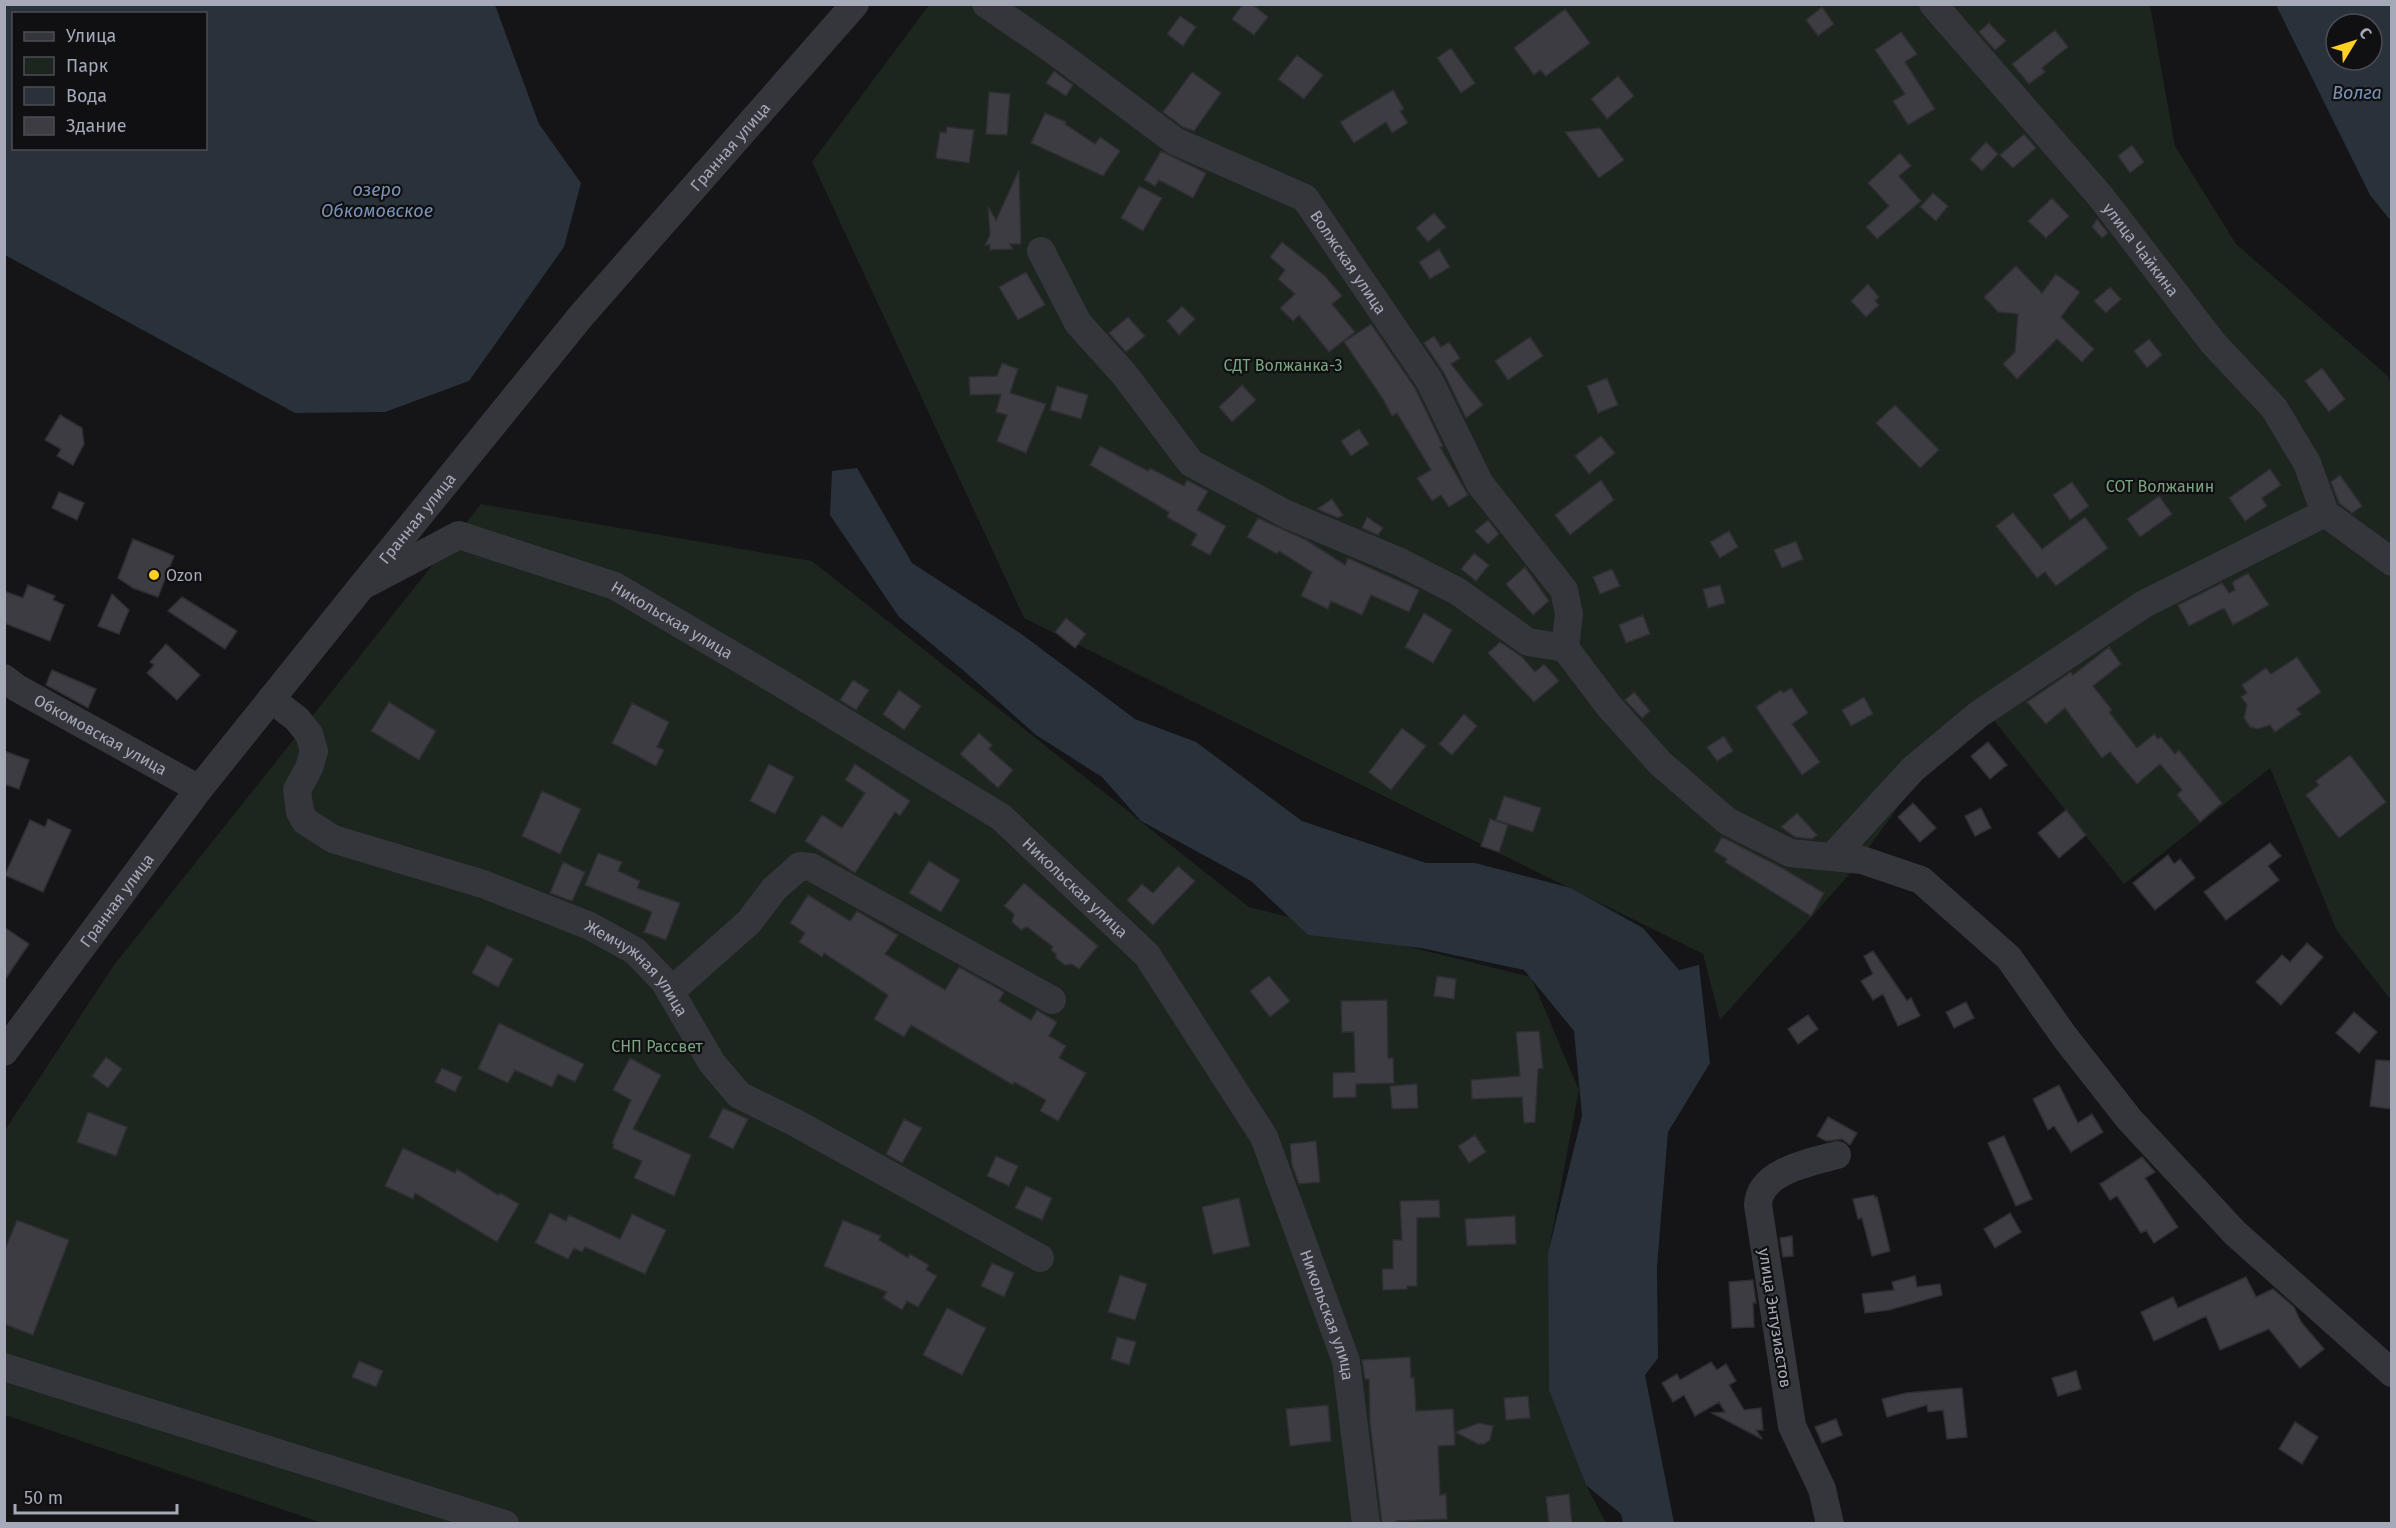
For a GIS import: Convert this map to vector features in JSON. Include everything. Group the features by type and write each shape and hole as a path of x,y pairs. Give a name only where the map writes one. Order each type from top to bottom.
{"street":[{"name":"Гранная улица","path":"4,1052 199,789 581,316 855,4"},
{"name":"Волжская улица","path":"986,4 1053,50 1175,141 1305,198 1429,380 1480,484 1564,590 1569,614 1565,648"},
{"name":"улица Чайкина","path":"1933,4 2101,197 2213,343 2274,408 2307,463 2325,513"},
{"path":"1041,251 1078,323 1124,374 1191,462 1286,514 1400,562 1457,591 1528,642 1565,648 1609,706 1660,763 1727,821 1791,854 1862,860 1921,880 2009,958 2064,1036 2129,1119 2235,1233 2391,1372"},
{"path":"1832,857 1913,769 1979,714 2144,604 2325,513 2391,562"},
{"name":"Никольская улица","path":"362,586 459,535 615,586 1001,817 1147,955 1264,1137 1346,1361 1366,1524"},
{"name":"Обкомовская улица","path":"4,678 199,789"},
{"name":"Жемчужная улица","path":"271,699 297,719 309,734 314,751 309,768 297,790 300,812 305,821 333,839 483,884 590,926 635,951 664,981 711,1063 739,1095 794,1122 1040,1258"},
{"path":"670,992 749,922 774,889 800,866 812,867 1052,1000"},
{"name":"улица Энтузиастов","path":"1830,1524 1822,1489 1792,1426 1758,1196 1762,1187 1772,1179 1798,1165 1837,1155"},
{"path":"4,1367 505,1524"}],"green space":[{"name":"СДТ Волжанка-3","path":"929,5 2150,5 2175,146 2236,244 2388,376 2391,383 2391,1000 2337,931 2270,768 2124,884 1977,699 1848,876 1720,1020 1703,954 1024,618 812,162"},
{"name":"СНП Рассвет","path":"481,504 812,561 1249,907 1531,977 1579,1090 1549,1249 1585,1483 1606,1523 322,1523 5,1415 5,1130 114,965"}],"water":[{"name":"озеро Обкомовское","path":"4,5 495,5 539,124 581,183 564,247 469,381 385,412 295,413 5,255"},
{"name":"Волга","path":"2276,5 2391,5 2391,221 2370,195"},
{"path":"857,468 912,563 1020,633 1135,719 1196,742 1302,821 1426,863 1475,863 1571,888 1643,928 1679,970 1699,965 1710,1063 1668,1132 1657,1267 1658,1358 1645,1375 1674,1523 1623,1523 1621,1514 1586,1485 1549,1390 1548,1253 1582,1116 1574,1031 1524,970 1421,948 1308,935 1251,881 1141,821 1102,777 1036,735 899,617 830,515 832,471"}],"building":[{"path":"1243,4 1252,4 1268,17 1254,35 1232,19"},
{"path":"1822,7 1834,24 1818,36 1806,20"},
{"path":"1565,9 1590,43 1546,76 1540,70 1534,75 1514,48"},
{"path":"1180,16 1196,27 1183,46 1167,34"},
{"path":"1989,23 2006,41 1995,50 1979,32"},
{"path":"2055,30 2068,47 2042,68 2045,72 2029,84 2012,64"},
{"path":"1901,32 1917,54 1905,62 1935,109 1908,125 1893,101 1905,94 1875,50"},
{"path":"1451,48 1475,83 1461,93 1437,58"},
{"path":"1297,55 1323,75 1304,99 1278,79"},
{"path":"1054,71 1073,85 1066,96 1046,83"},
{"path":"1192,72 1221,93 1194,131 1183,127 1163,112"},
{"path":"1618,76 1634,96 1607,119 1591,99"},
{"path":"1393,90 1404,109 1400,111 1408,123 1392,133 1386,122 1354,143 1340,122"},
{"path":"989,92 1010,94 1007,135 986,134"},
{"path":"1045,113 1066,122 1065,124 1095,144 1100,137 1120,151 1103,176 1031,143"},
{"path":"947,127 974,130 969,163 936,158 940,132 946,133"},
{"path":"1600,128 1624,160 1599,178 1565,132"},
{"path":"2024,134 2036,148 2013,168 2000,155"},
{"path":"1986,142 1998,154 1982,171 1970,159"},
{"path":"2132,145 2144,162 2130,173 2118,156"},
{"path":"1161,151 1206,173 1193,198 1159,180 1155,186 1144,180"},
{"path":"1900,153 1911,166 1899,176 1921,201 1877,239 1866,227 1889,206 1868,183"},
{"path":"1019,170 1021,244 1010,244 1013,249 990,250 990,245 985,245 990,235 988,206 996,220"},
{"path":"1139,186 1162,198 1143,231 1121,218"},
{"path":"1933,193 1948,206 1936,221 1920,207"},
{"path":"2052,198 2069,216 2046,238 2028,221"},
{"path":"1434,213 1446,227 1428,242 1416,228"},
{"path":"2097,219 2108,233 2102,238 2092,227"},
{"path":"1282,242 1325,276 1342,296 1332,304 1355,332 1329,352 1299,315 1293,321 1280,308 1295,294 1278,279 1285,270 1270,257"},
{"path":"1439,249 1450,267 1430,279 1419,262"},
{"path":"2016,266 2042,293 2056,274 2080,292 2061,317 2094,349 2082,362 2057,339 2017,379 2003,364 2015,352 2018,314 1998,312 1984,297"},
{"path":"1026,272 1045,305 1018,320 999,287"},
{"path":"1868,284 1879,297 1875,301 1879,305 1866,317 1851,301"},
{"path":"2110,287 2121,299 2106,313 2094,301"},
{"path":"1182,306 1195,319 1179,335 1167,321"},
{"path":"1128,317 1145,336 1126,352 1109,333"},
{"path":"1371,324 1415,388 1443,446 1440,447 1468,495 1449,507 1441,495 1432,501 1417,478 1431,470 1397,413 1392,416 1344,342"},
{"path":"1434,336 1441,347 1449,342 1460,358 1451,364 1483,405 1466,418 1444,373 1424,343"},
{"path":"1530,337 1543,356 1508,380 1495,361"},
{"path":"2149,339 2162,355 2147,368 2134,351"},
{"path":"1002,363 1018,369 1010,393 1046,404 1026,453 997,441 1007,415 996,412 1001,394 970,395 969,377 997,376"},
{"path":"2322,368 2345,399 2329,412 2305,381"},
{"path":"1607,378 1618,405 1598,413 1587,386"},
{"path":"1242,385 1256,400 1232,422 1219,407"},
{"path":"1057,386 1088,395 1081,419 1050,410"},
{"path":"1895,405 1939,450 1920,468 1876,423"},
{"path":"60,415 82,428 84,444 73,465 57,456 61,449 45,440"},
{"path":"1359,429 1369,444 1351,456 1341,441"},
{"path":"1601,436 1615,453 1589,474 1575,456"},
{"path":"1100,446 1148,471 1150,468 1184,486 1187,480 1208,491 1197,510 1226,526 1210,555 1191,545 1197,534 1167,517 1169,512 1090,465"},
{"path":"2270,469 2281,485 2262,498 2267,506 2245,521 2229,498"},
{"path":"2340,475 2362,506 2352,513 2339,503 2331,482"},
{"path":"1601,480 1614,500 1570,535 1555,515"},
{"path":"2072,482 2089,506 2070,520 2053,495"},
{"path":"59,492 84,503 77,520 52,508"},
{"path":"2159,496 2172,514 2140,537 2127,519"},
{"path":"1332,499 1343,515 1338,518 1317,509"},
{"path":"2013,513 2042,549 2085,517 2108,548 2056,586 2045,572 2037,578 1996,526"},
{"path":"1367,517 1383,528 1378,535 1362,528"},
{"path":"1258,518 1306,540 1345,565 1348,558 1419,590 1409,612 1371,595 1362,615 1331,601 1328,609 1301,596 1312,572 1279,551 1277,554 1247,537"},
{"path":"1488,520 1499,534 1488,544 1475,531"},
{"path":"1729,531 1738,547 1720,558 1710,542"},
{"path":"133,539 174,556 158,597 133,588 118,578"},
{"path":"1796,541 1803,559 1782,568 1774,550"},
{"path":"1474,553 1489,565 1476,581 1461,569"},
{"path":"1525,567 1549,601 1533,615 1506,584"},
{"path":"1612,569 1620,586 1600,594 1593,577"},
{"path":"2248,573 2269,605 2233,625 2224,608 2189,626 2178,605 2222,583 2229,593 2235,590 2232,582"},
{"path":"28,585 55,596 53,600 64,605 50,641 4,623 4,591 23,598"},
{"path":"1720,585 1725,603 1708,608 1703,589"},
{"path":"112,594 129,610 119,634 98,626"},
{"path":"182,597 237,631 225,649 168,611"},
{"path":"1424,613 1452,630 1433,663 1405,647"},
{"path":"1643,615 1650,634 1626,643 1619,625"},
{"path":"1066,618 1086,634 1075,648 1055,632"},
{"path":"1500,642 1522,657 1535,672 1544,664 1559,681 1534,702 1488,653"},
{"path":"166,644 200,675 177,700 147,673 154,665 150,662"},
{"path":"2109,647 2121,664 2093,686 2112,710 2109,712 2137,748 2154,734 2158,739 2161,737 2175,754 2179,750 2222,803 2200,822 2177,795 2182,790 2160,764 2137,784 2110,752 2102,758 2065,708 2046,724 2027,702 2071,672 2073,675"},
{"path":"2297,657 2321,692 2297,709 2301,714 2275,732 2270,725 2258,729 2250,727 2244,718 2247,705 2241,697 2247,693 2242,685 2266,668 2271,674"},
{"path":"52,670 96,689 88,708 46,685"},
{"path":"853,680 869,690 856,710 840,700"},
{"path":"1791,688 1808,713 1792,724 1820,762 1802,775 1756,707 1781,690 1783,693"},
{"path":"899,690 921,706 904,730 883,714"},
{"path":"1634,692 1650,711 1642,718 1625,700"},
{"path":"1864,697 1873,714 1851,726 1842,710"},
{"path":"389,702 436,731 419,760 371,731"},
{"path":"632,703 669,722 657,747 664,750 656,766 612,743"},
{"path":"1464,714 1477,726 1452,755 1439,744"},
{"path":"1402,728 1426,746 1391,790 1369,772"},
{"path":"979,733 992,745 989,749 1013,770 998,788 960,754"},
{"path":"1724,736 1733,751 1717,761 1707,747"},
{"path":"1988,742 2007,765 1990,779 1971,756"},
{"path":"4,751 29,760 19,789 4,784"},
{"path":"2350,755 2386,802 2339,838 2306,795 2319,785 2316,781"},
{"path":"769,764 794,777 775,814 750,801"},
{"path":"855,764 910,801 900,816 895,812 855,873 805,841 822,815 842,828 865,793 845,780"},
{"path":"542,791 581,809 560,854 522,836"},
{"path":"1504,796 1541,808 1533,832 1496,820"},
{"path":"1913,803 1936,828 1920,842 1898,817"},
{"path":"1981,808 1991,828 1975,836 1965,816"},
{"path":"2066,810 2086,835 2059,858 2038,833"},
{"path":"1797,813 1817,835 1812,839 1795,837 1781,827"},
{"path":"48,819 71,830 43,892 5,875 30,820 45,827"},
{"path":"1490,819 1508,825 1499,852 1481,846"},
{"path":"1722,837 1824,893 1811,916 1725,862 1727,859 1714,851"},
{"path":"2270,843 2281,856 2268,866 2279,880 2226,920 2204,892"},
{"path":"598,853 622,862 618,871 640,881 637,888 680,903 666,940 644,932 652,912 585,885"},
{"path":"2168,855 2174,864 2180,859 2195,878 2155,910 2133,883"},
{"path":"929,861 960,880 941,912 909,893"},
{"path":"563,862 585,872 572,901 550,893"},
{"path":"1178,866 1195,881 1153,925 1127,900 1142,884 1153,893"},
{"path":"1024,883 1098,946 1079,969 1072,964 1065,965 1056,958 1056,954 1051,950 1053,947 1027,927 1021,930 1012,922 1014,914 1004,906"},
{"path":"808,895 850,921 857,911 898,935 885,954 945,990 959,967 1004,992 999,1001 1031,1020 1037,1010 1057,1022 1049,1036 1066,1046 1059,1058 1086,1073 1058,1121 1040,1111 1046,1100 1014,1082 1013,1085 911,1025 904,1037 874,1019 888,995 824,953 822,957 799,942 805,933 790,923"},
{"path":"4,927 29,944 4,981"},
{"path":"2307,943 2323,957 2281,1005 2256,982 2282,955 2290,962"},
{"path":"487,945 513,959 498,987 472,973"},
{"path":"1873,951 1907,1001 1911,998 1920,1016 1898,1026 1883,994 1873,1000 1861,981 1873,974 1864,956"},
{"path":"1269,976 1290,1001 1270,1017 1250,991"},
{"path":"1437,976 1456,979 1454,999 1434,996"},
{"path":"1387,1000 1388,1058 1393,1058 1394,1083 1356,1084 1356,1097 1333,1098 1333,1073 1355,1072 1354,1032 1342,1032 1341,1001"},
{"path":"1966,1002 1974,1018 1954,1028 1946,1012"},
{"path":"2354,1012 2377,1032 2359,1053 2336,1033"},
{"path":"1808,1015 1818,1029 1798,1044 1788,1029"},
{"path":"499,1023 584,1064 575,1082 558,1074 552,1087 515,1070 508,1083 478,1069"},
{"path":"1539,1031 1543,1068 1538,1069 1535,1122 1524,1123 1522,1097 1472,1099 1471,1080 1520,1076 1516,1032"},
{"path":"106,1057 122,1069 108,1088 92,1076"},
{"path":"630,1058 661,1075 633,1129 691,1155 674,1196 634,1178 642,1161 613,1148 612,1143 631,1100 613,1090"},
{"path":"2376,1060 2391,1061 2391,1109 2370,1106"},
{"path":"442,1068 462,1077 455,1092 435,1082"},
{"path":"1417,1084 1418,1108 1392,1109 1390,1086"},
{"path":"2059,1085 2078,1123 2092,1114 2103,1132 2071,1152 2054,1126 2048,1130 2033,1099"},
{"path":"723,1108 748,1119 733,1149 709,1137"},
{"path":"88,1112 127,1127 116,1156 77,1142"},
{"path":"1828,1117 1857,1133 1850,1145 1842,1139 1826,1141 1817,1136"},
{"path":"904,1119 922,1128 902,1163 886,1154"},
{"path":"1475,1135 1486,1152 1469,1163 1458,1146"},
{"path":"2004,1136 2032,1199 2016,1206 1988,1143"},
{"path":"1316,1141 1320,1182 1299,1184 1292,1165 1290,1144"},
{"path":"403,1148 455,1173 457,1169 498,1195 500,1193 519,1204 497,1242 415,1193 413,1199 385,1186"},
{"path":"996,1156 1018,1166 1009,1186 987,1176"},
{"path":"2142,1157 2155,1172 2145,1178 2178,1227 2154,1243 2146,1230 2141,1233 2117,1196 2110,1200 2100,1184"},
{"path":"1026,1186 1052,1198 1042,1220 1015,1208"},
{"path":"1874,1195 1875,1198 1877,1197 1890,1251 1872,1256 1862,1218 1858,1219 1853,1199"},
{"path":"1239,1198 1250,1246 1213,1254 1202,1207"},
{"path":"1439,1200 1440,1217 1417,1218 1417,1286 1407,1286 1407,1289 1383,1290 1382,1269 1393,1269 1393,1240 1402,1240 1400,1201"},
{"path":"550,1213 566,1221 569,1215 620,1239 632,1214 666,1230 645,1274 585,1247 582,1252 574,1248 568,1259 535,1243"},
{"path":"2010,1213 2021,1232 1995,1248 1984,1229"},
{"path":"1515,1216 1516,1244 1467,1246 1465,1219"},
{"path":"17,1220 69,1240 33,1335 4,1324 4,1252"},
{"path":"843,1220 881,1236 879,1240 908,1258 910,1254 929,1265 926,1270 937,1276 918,1307 907,1301 902,1310 883,1298 887,1292 824,1266"},
{"path":"1792,1236 1793,1256 1783,1257 1780,1238"},
{"path":"992,1263 1014,1273 1004,1297 981,1286"},
{"path":"1120,1275 1147,1284 1135,1320 1108,1312"},
{"path":"1915,1276 1917,1287 1940,1284 1942,1295 1889,1310 1865,1313 1862,1294 1894,1290 1892,1282"},
{"path":"2246,1277 2256,1297 2273,1289 2294,1307 2301,1322 2324,1349 2300,1368 2269,1329 2220,1350 2206,1316 2154,1341 2141,1312 2173,1297 2178,1308"},
{"path":"1753,1280 1756,1303 1753,1303 1754,1327 1732,1328 1729,1282"},
{"path":"947,1308 986,1328 962,1375 923,1355"},
{"path":"1117,1337 1136,1342 1129,1365 1111,1359"},
{"path":"1410,1357 1416,1411 1453,1409 1455,1445 1438,1446 1440,1495 1446,1494 1447,1519 1396,1521 1396,1523 1382,1524 1370,1423 1369,1379 1365,1379 1362,1360"},
{"path":"359,1361 383,1371 376,1387 352,1377"},
{"path":"1711,1362 1717,1370 1726,1364 1736,1381 1729,1385 1744,1410 1761,1408 1763,1430 1756,1430 1762,1439 1712,1413 1725,1412 1719,1402 1695,1416 1684,1395 1673,1402 1662,1383 1677,1374 1680,1380"},
{"path":"2076,1371 2081,1389 2058,1396 2052,1378"},
{"path":"1962,1388 1967,1437 1947,1439 1943,1410 1928,1412 1927,1405 1887,1417 1882,1399 1906,1393"},
{"path":"1528,1396 1530,1418 1506,1420 1504,1398"},
{"path":"1328,1405 1331,1441 1290,1446 1286,1409"},
{"path":"1836,1419 1842,1435 1822,1443 1815,1427"},
{"path":"2295,1422 2318,1437 2302,1464 2279,1449"},
{"path":"1479,1423 1493,1426 1490,1440 1484,1444 1478,1444 1455,1432"},
{"path":"1569,1494 1572,1524 1549,1524 1546,1497"}],"place":[{"name":"Ozon","path":"154,575"}],"park label":[{"name":"СОТ Волжанин","path":"2160,486"}]}
